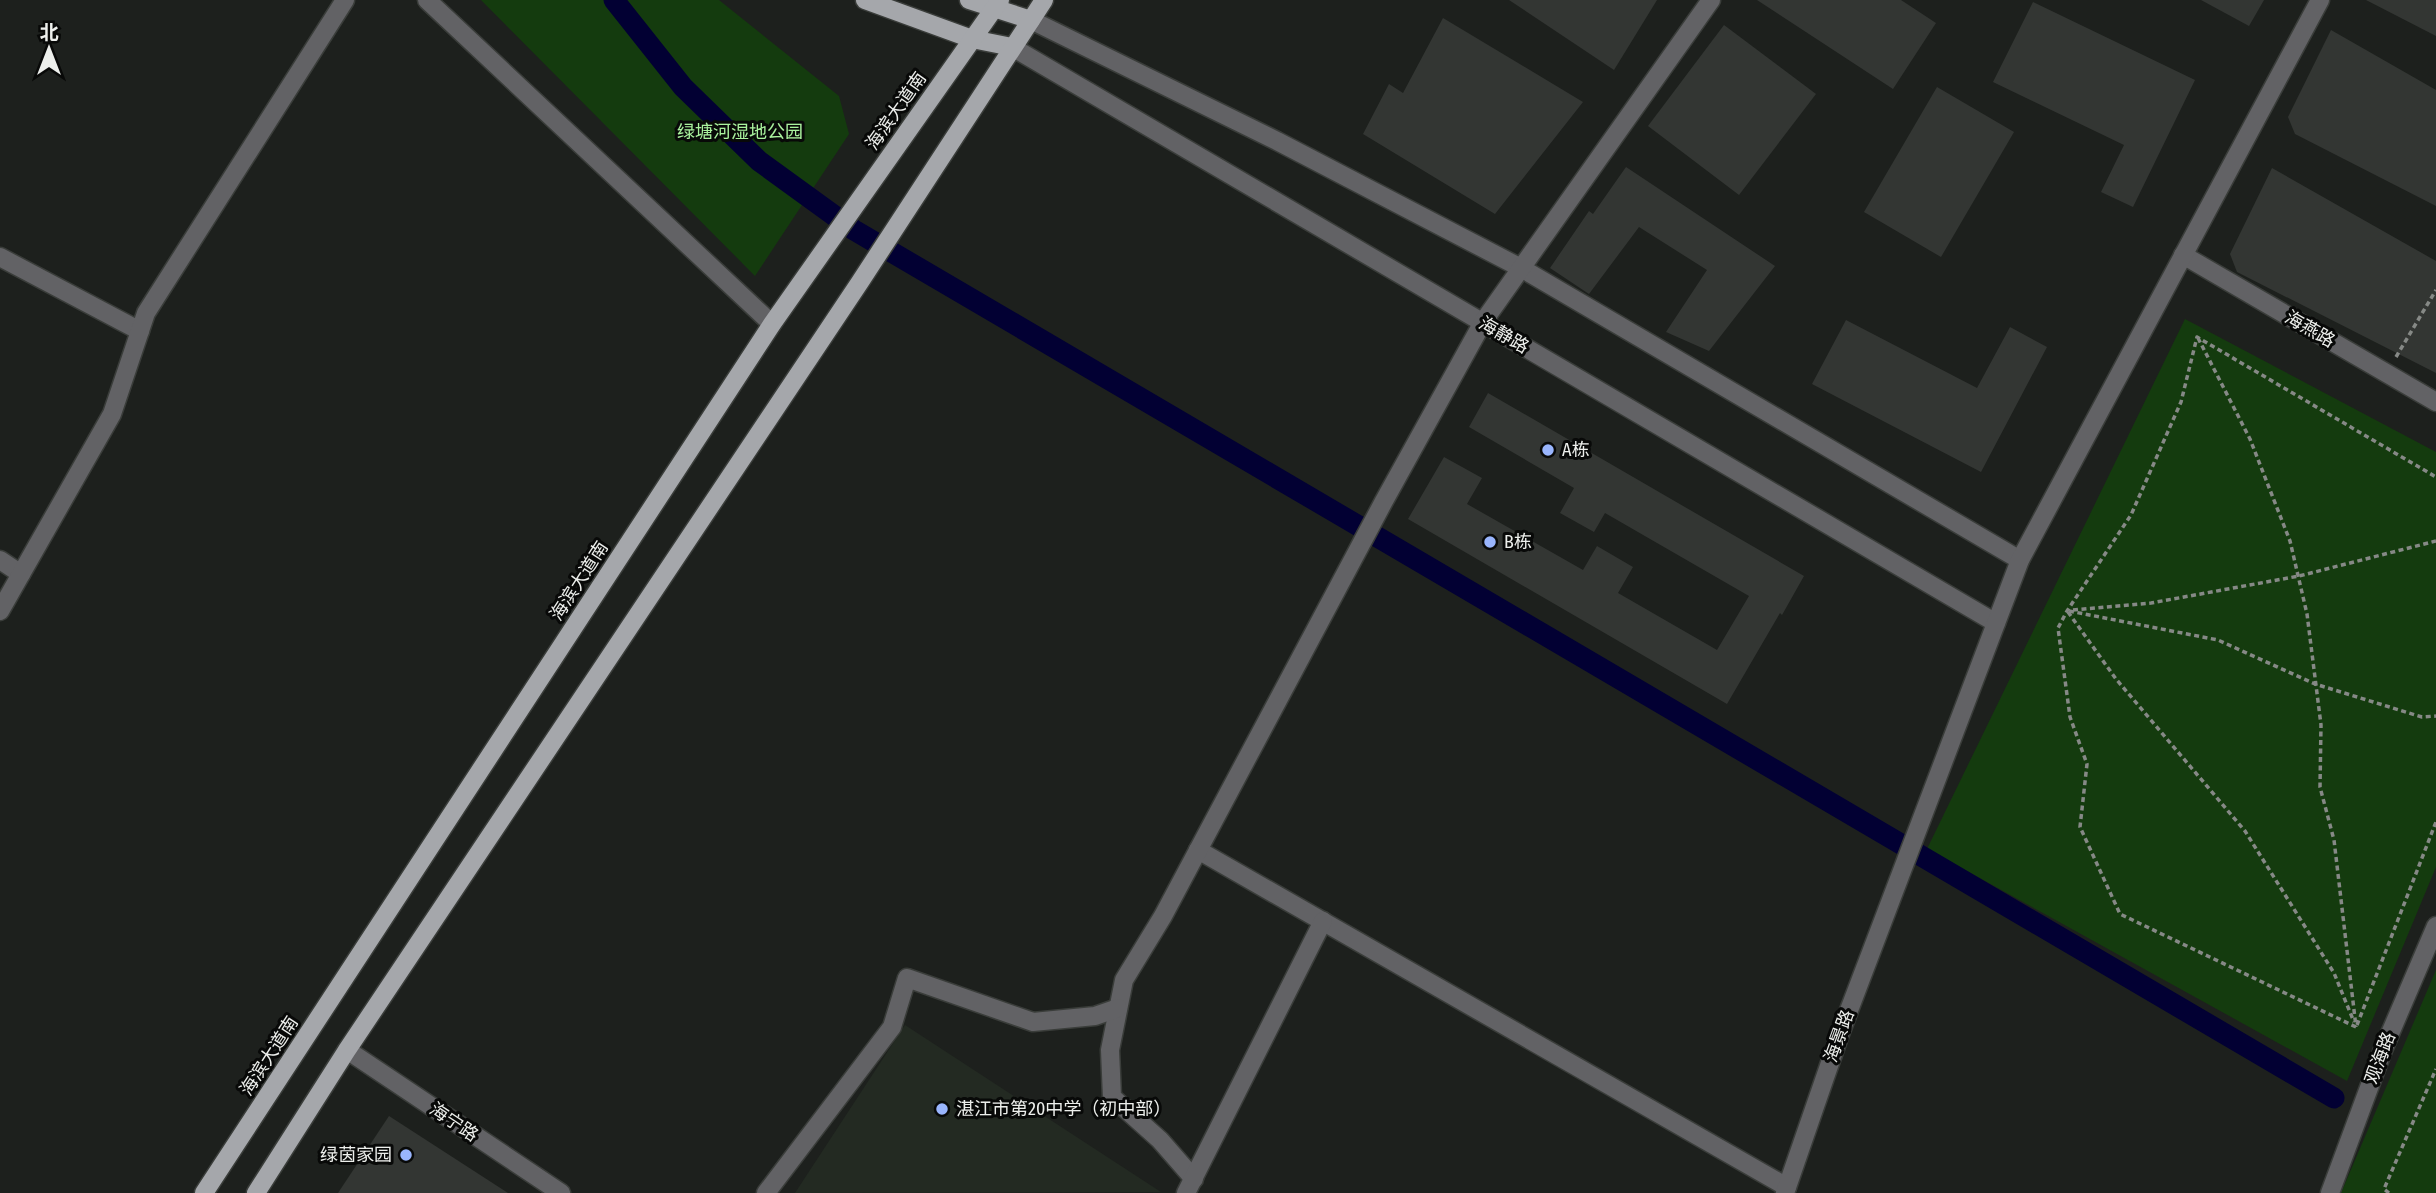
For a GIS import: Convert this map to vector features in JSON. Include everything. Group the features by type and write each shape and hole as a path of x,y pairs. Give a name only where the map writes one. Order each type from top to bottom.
{"main road":[{"path":"865,0 972,39 1012,47"},
{"path":"969,0 997,5 1031,20"},
{"path":"256,1193 347,1051 1044,0"},
{"name":"海滨大道南","path":"204,1193 772,324 997,5"}],"street":[{"path":"0,611 112,414 146,313 345,0"},
{"path":"427,0 772,324"},
{"path":"1190,1186 1160,1139 1112,1097 1110,1050 1124,980 1163,915 1384,501 1483,322 1711,0"},
{"name":"海景路","path":"1786,1190 1897,880 2020,560 2320,0"},
{"path":"1031,20 1277,141 1521,268 2020,560"},
{"name":"海静路","path":"1012,47 1996,623"},
{"name":"海燕路","path":"2183,256 2436,402"},
{"path":"0,257 140,331"},
{"path":"0,560 21,574"},
{"path":"1198,850 1786,1190"},
{"path":"1190,1186 1323,921"},
{"name":"观海路","path":"2333,1186 2382,1050 2436,926"},
{"path":"766,1193 892,1027 907,978 1033,1022 1095,1016 1118,1008"},
{"name":"海宁路","path":"347,1051 561,1193"}],"path":[{"path":"2386,373 2436,290"},
{"path":"2197,337 2436,477"},
{"path":"2197,337 2250,439 2290,541 2299,576 2307,614 2321,725 2320,788 2333,840 2357,1027"},
{"path":"2197,337 2181,402 2131,515 2058,628 2070,717 2087,764 2080,827 2120,914 2357,1027"},
{"path":"2067,611 2151,603 2299,576 2436,541"},
{"path":"2067,611 2218,640 2315,684 2422,717 2436,716"},
{"path":"2067,611 2116,679 2245,831 2334,973 2357,1027"},
{"path":"2357,1027 2436,822"},
{"path":"2389,1193 2384,1189 2436,1069"}],"shaded area":[{"name":"湛江市第20中学（初中部）","path":"905,1025 1161,1192 795,1193"}],"green space":[{"name":"绿塘河湿地公园","path":"481,0 719,0 839,96 849,134 755,276"},
{"path":"2185,319 2436,452 2436,867 2347,1081 1927,849"},
{"path":"2436,970 2436,1193 2341,1193"}],"building":[{"path":"1509,0 1657,0 1614,70"},
{"path":"1757,0 1901,0 1936,23 1893,89"},
{"path":"2201,0 2264,0 2249,26"},
{"path":"2366,0 2436,0 2436,36"},
{"path":"2033,2 2195,80 2133,207 2101,192 2124,145 1993,82"},
{"path":"1443,18 1583,102 1495,214 1363,134 1389,84 1403,93"},
{"path":"1724,25 1816,94 1739,195 1648,126"},
{"path":"2331,30 2436,90 2436,206 2295,134 2288,117"},
{"path":"1937,87 2014,132 1941,257 1864,212"},
{"path":"1626,167 1775,266 1709,351 1666,332 1707,270 1639,227 1589,294 1550,268 1589,211 1593,214"},
{"path":"2272,168 2436,261 2436,373 2237,272 2230,254"},
{"path":"1846,320 1977,388 2010,327 2047,347 1981,472 1812,384"},
{"path":"1488,393 1804,576 1727,704 1408,519 1444,457 1482,478 1467,504 1583,570 1597,546 1633,567 1618,593 1717,650 1749,596 1605,513 1594,532 1560,513 1574,488 1469,427"},
{"name":"绿茵家园","path":"389,1116 508,1193 338,1193"}],"waterway":[{"path":"614,0 683,87 759,161 854,230 2334,1098"}],"place":[{"name":"A栋","path":"1548,450"},
{"name":"B栋","path":"1490,542"},
{"name":"湛江市第20中学（初中部）","path":"942,1109"},
{"name":"绿茵家园","path":"406,1155"}]}
